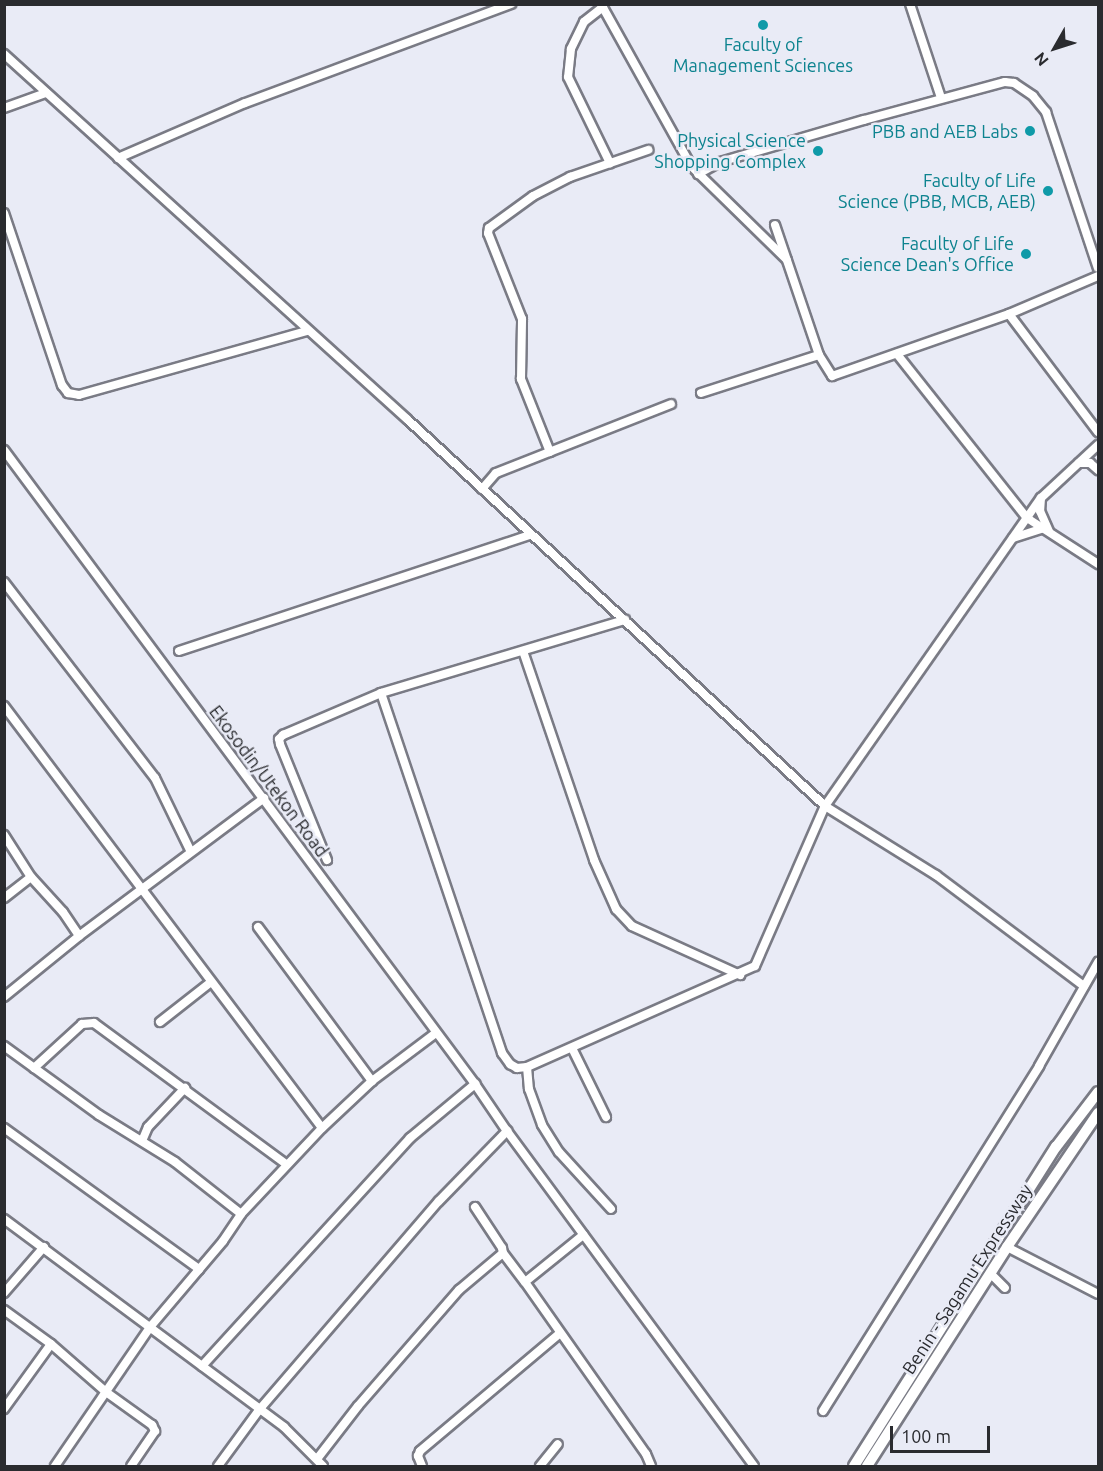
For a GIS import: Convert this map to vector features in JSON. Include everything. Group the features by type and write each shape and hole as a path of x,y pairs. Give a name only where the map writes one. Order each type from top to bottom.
{"highway":[{"path":"854,1467 1056,1147 1098,1092"},
{"name":"Benin - Sagamu Expressway","path":"867,1467 990,1273 1098,1113"},
{"path":"1070,1129 1081,1136"}],"street":[{"path":"118,158 236,107 511,4"},
{"path":"910,4 941,98"},
{"path":"610,163 568,76 571,49 585,22 602,6 681,153 698,174 788,261"},
{"path":"4,54 482,489 825,806 936,875 1084,986"},
{"path":"698,174 720,162 941,98 1005,82 1022,86 1041,103 1098,268"},
{"path":"4,108 46,93"},
{"path":"549,452 520,379 522,319 492,242 489,228 533,196 570,177 648,150"},
{"path":"4,213 62,385 68,393 79,395 307,331"},
{"path":"776,225 819,355 832,376 1009,314 1098,276"},
{"path":"1009,314 1098,432"},
{"path":"897,354 1027,518 1098,564"},
{"path":"701,393 819,355"},
{"path":"482,489 496,473 671,404"},
{"path":"381,693 502,1053 510,1064 517,1068 526,1067 740,975 755,966 760,960 825,806 1041,498 1098,445"},
{"name":"Ekosodin/Utekon Road","path":"4,450 476,1084 507,1131 754,1467"},
{"path":"1079,463 1090,464 1098,470"},
{"path":"1041,498 1040,511 1046,529"},
{"path":"1012,539 1046,529"},
{"path":"179,651 530,535"},
{"path":"4,582 155,778 191,852"},
{"path":"327,860 279,739 381,693 624,620"},
{"path":"523,651 594,860 616,909 632,926 740,975"},
{"path":"4,706 322,1128"},
{"path":"4,998 79,936 264,798"},
{"path":"4,835 31,877 63,912 79,936"},
{"path":"4,898 31,877"},
{"path":"258,927 372,1081"},
{"path":"823,1411 1039,1066 1098,962"},
{"path":"160,1022 211,982"},
{"path":"33,1068 82,1024 94,1023 286,1164"},
{"path":"55,1467 151,1326 242,1214 286,1164 372,1081 436,1033"},
{"path":"4,1046 99,1115 175,1162 242,1214"},
{"path":"572,1048 606,1118"},
{"path":"526,1067 529,1089 542,1125 559,1152 610,1209"},
{"path":"202,1366 410,1138 476,1084"},
{"path":"142,1141 148,1126 185,1088"},
{"path":"4,1128 199,1269"},
{"path":"218,1467 259,1410 439,1201 507,1131"},
{"path":"475,1207 503,1253 646,1454 651,1467"},
{"path":"4,1219 284,1427 323,1467"},
{"path":"525,1282 583,1235"},
{"path":"4,1293 44,1247"},
{"path":"1007,1247 1098,1294"},
{"path":"316,1459 358,1406 459,1290 503,1253"},
{"path":"990,1273 1005,1288"},
{"path":"4,1310 51,1344 106,1392 152,1425 155,1431 131,1467"},
{"path":"422,1467 418,1456 420,1451 560,1333"},
{"path":"4,1409 51,1344"},
{"path":"540,1467 558,1444"}],"place":[{"name":"Faculty of Management Sciences","path":"763,25"},
{"name":"PBB and AEB Labs","path":"1030,131"},
{"name":"Physical Science Shopping Complex","path":"818,151"},
{"name":"Faculty of Life Science (PBB, MCB, AEB)","path":"1048,191"},
{"name":"Faculty of Life Science Dean's Office","path":"1026,254"}]}
